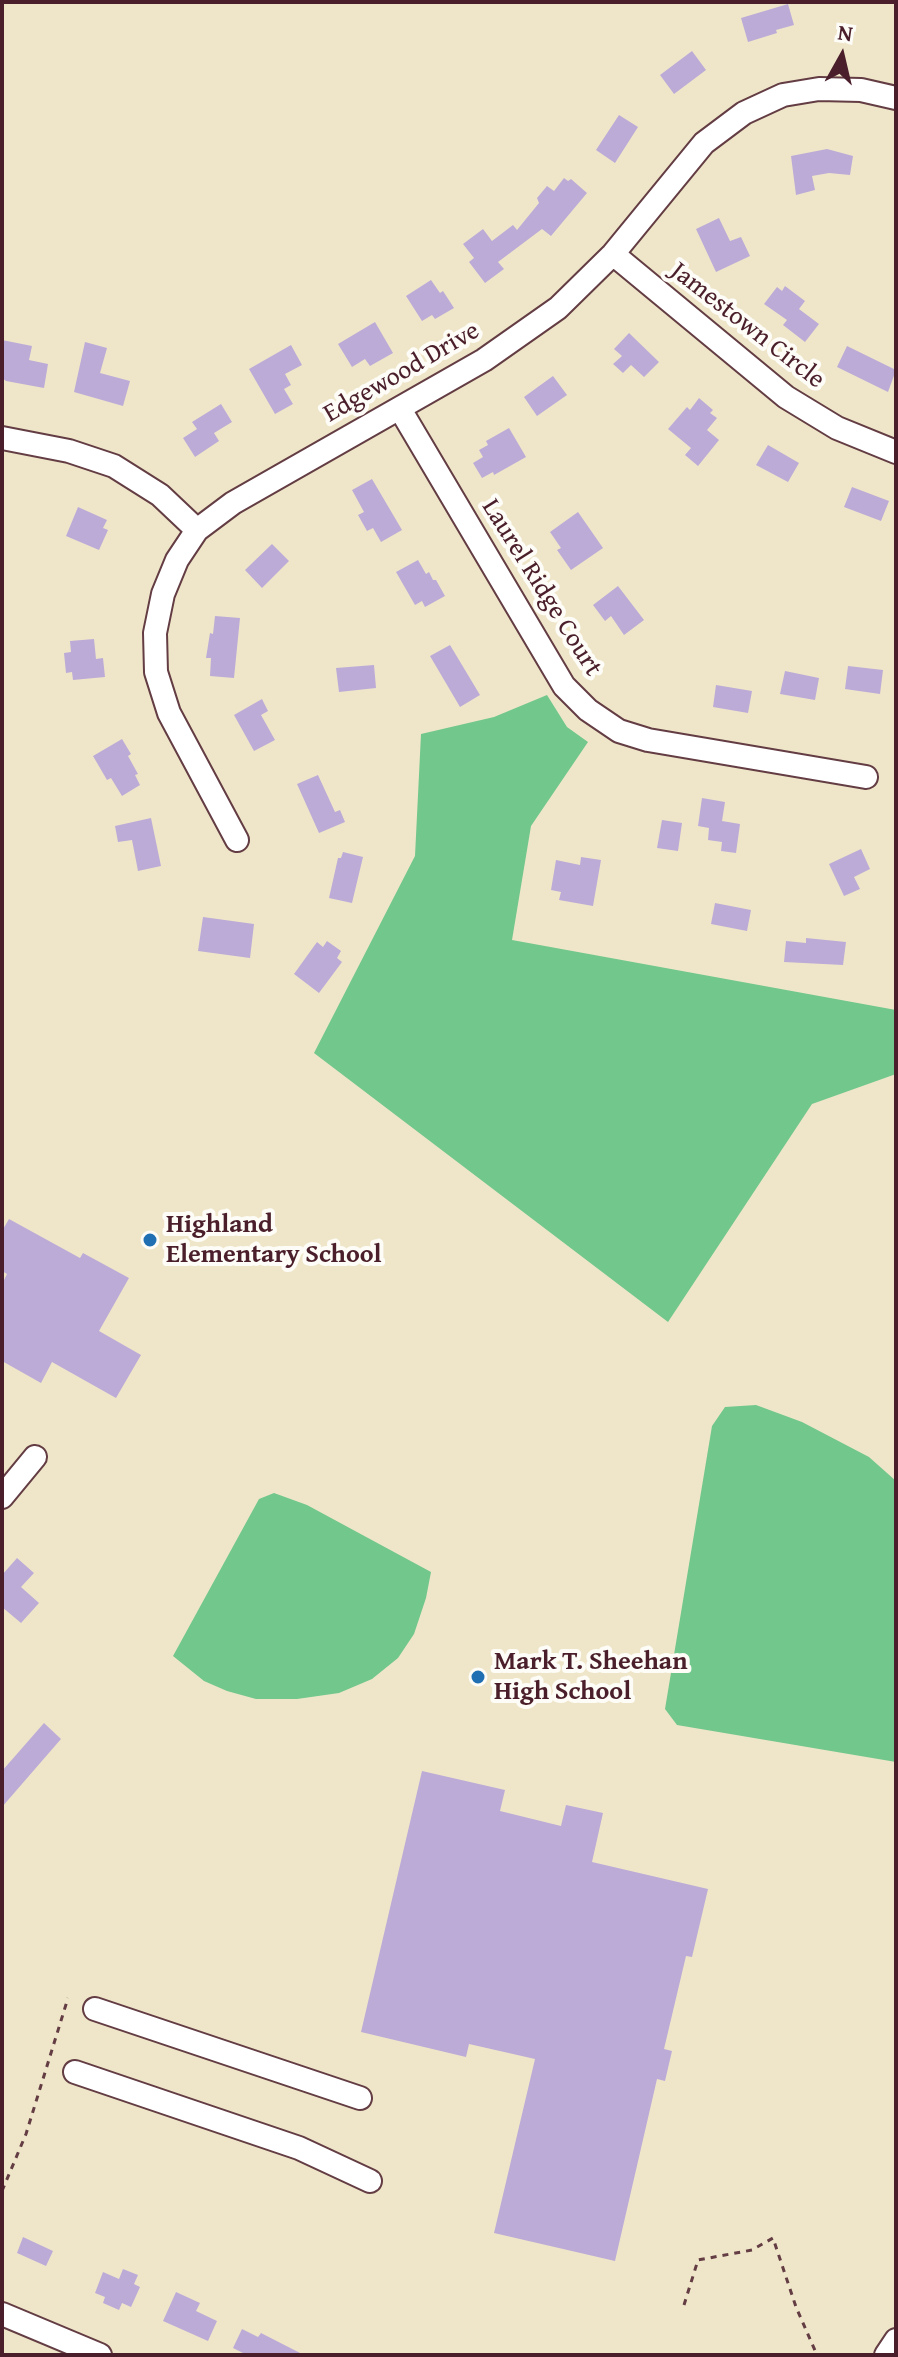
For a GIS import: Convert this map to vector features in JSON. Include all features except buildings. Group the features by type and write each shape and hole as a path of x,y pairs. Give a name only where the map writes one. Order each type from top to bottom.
{"street":[{"name":"Edgewood Drive","path":"237,840 169,713 156,672 155,633 163,594 177,560 197,530 233,503 484,360 558,308 613,254 704,143 744,113 783,95 819,89 861,90 896,98"},
{"name":"Jamestown Circle","path":"613,254 786,397 837,428 896,452"},
{"name":"Laurel Ridge Court","path":"400,409 564,686 588,710 619,731 648,740 866,777"},
{"path":"2,438 69,451 114,466 160,495 197,530"},
{"path":"2,1497 35,1457"},
{"path":"95,2009 360,2098"},
{"path":"75,2072 299,2148 370,2181"},
{"path":"2,2314 100,2355"},
{"path":"886,2355 896,2340"}],"path":[{"path":"2,2191 26,2134 68,1998"},
{"path":"684,2305 698,2260 752,2250 773,2238 796,2307 817,2355"}],"green space":[{"path":"547,695 567,727 588,742 531,826 512,940 896,1010 896,1074 812,1104 668,1322 314,1053 415,856 421,734 494,717"},
{"path":"756,1405 802,1422 869,1457 896,1481 896,1762 677,1725 665,1709 712,1426 725,1407"},
{"path":"274,1493 307,1505 431,1572 414,1634 398,1658 372,1679 339,1693 297,1699 256,1699 204,1681 173,1656 259,1499"}],"place":[{"name":"Highland Elementary School","path":"150,1240"},
{"name":"Mark T. Sheehan High School","path":"478,1677"}]}
